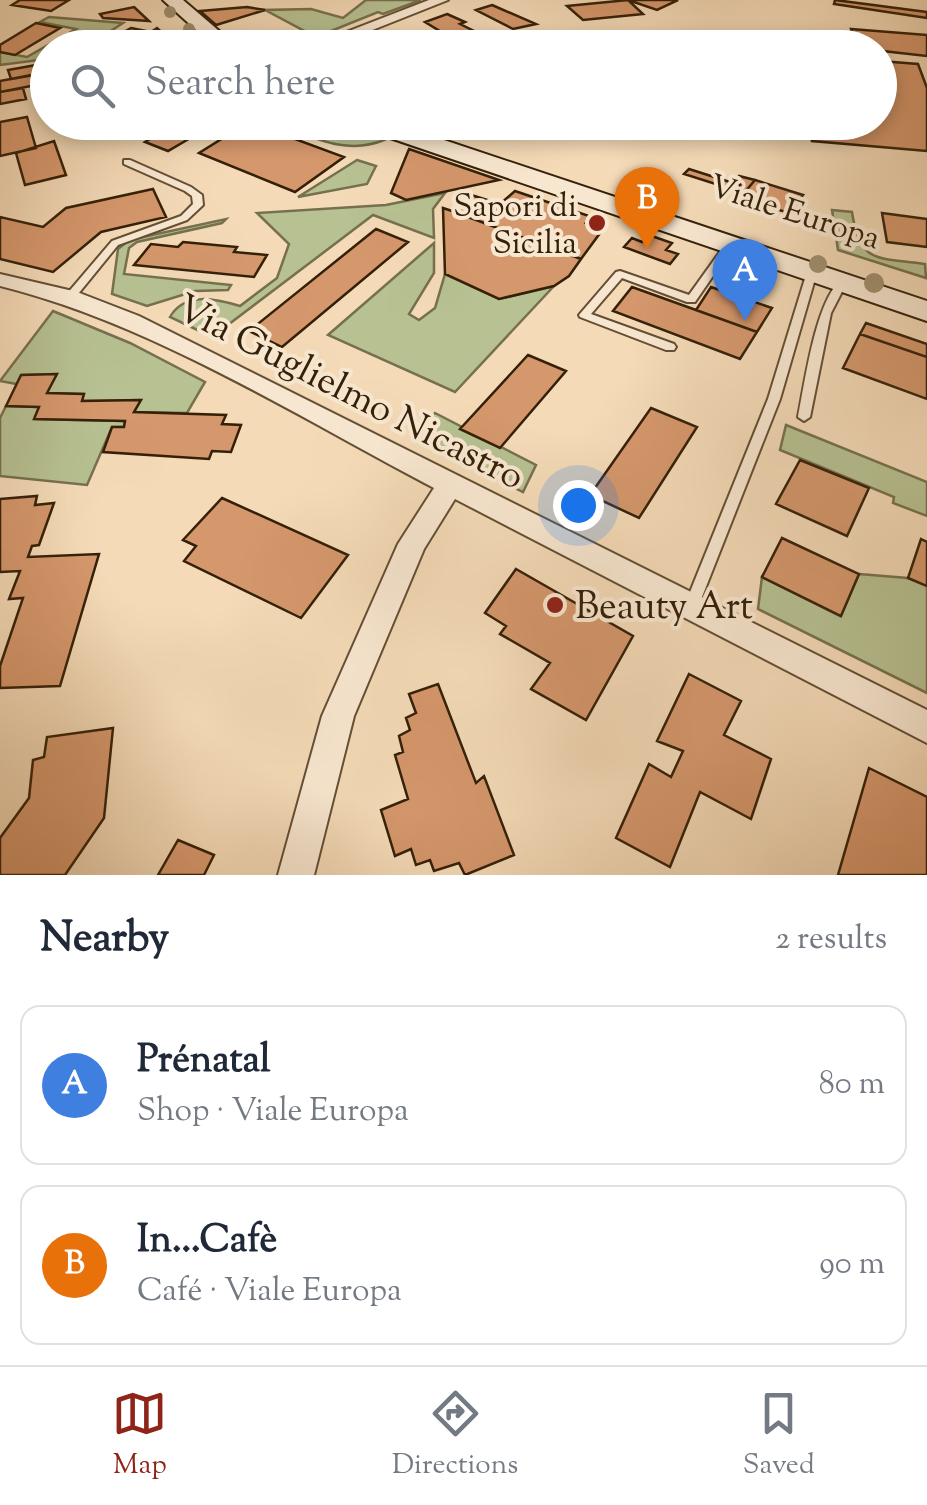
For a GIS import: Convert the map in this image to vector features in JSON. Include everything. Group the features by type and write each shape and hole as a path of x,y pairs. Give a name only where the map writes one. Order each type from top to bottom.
{"main road":[{"path":"164,6 184,30"},
{"path":"164,6 201,30"},
{"name":"Viale Europa","path":"420,140 927,310"},
{"name":"Viale Europa","path":"467,140 927,292"}],"street":[{"path":"360,30 441,0"},
{"name":"Via Guglielmo Nicastro","path":"0,280 70,297 131,320 927,727"},
{"path":"296,875 338,716 412,544 451,484"}],"lane":[{"path":"70,297 115,242 184,218 198,204 196,195 188,188 127,162"},
{"path":"670,347 584,315 620,274 691,300 730,244"},
{"path":"691,606 774,399 812,272"},
{"path":"804,416 826,313 842,282"}],"green space":[{"path":"366,0 421,0 333,30 303,30 265,10 311,9 343,18"},
{"path":"49,17 123,23 112,30 74,30 40,22"},
{"path":"0,52 30,55 30,61 0,65"},
{"path":"323,140 384,140 356,146"},
{"path":"357,160 376,166 367,184 298,197"},
{"path":"445,193 433,209 434,238 373,215 212,337 170,317 192,300 240,306 277,278 289,244 257,213 386,205"},
{"path":"832,210 852,212 855,229 866,250 883,258 925,264 926,278 838,250"},
{"path":"226,219 137,242 129,248 124,274 231,285 228,290 195,291 147,306 112,294 118,249 129,240"},
{"path":"434,243 434,273 409,314 419,320 435,308 445,274 499,299 554,286 455,392 328,335"},
{"path":"53,311 130,343 205,382 187,413 134,412 139,400 82,401 83,394 47,393 56,374 22,375 17,384 0,381"},
{"path":"6,406 39,407 35,419 125,421 124,427 112,427 87,485 0,476 0,418"},
{"path":"435,413 536,465 523,492 412,437"},
{"path":"786,425 927,482 927,516 893,503 894,497 780,450"},
{"path":"859,574 908,578 927,586 927,693 758,609 762,577 840,616"}],"building":[{"path":"20,0 69,0 51,11 12,5"},
{"path":"628,0 678,0 657,10"},
{"path":"628,0 643,14 583,20 567,6"},
{"path":"835,0 927,12 927,18 834,4"},
{"path":"492,5 536,24 513,29 476,10"},
{"path":"134,7 149,21 103,18 100,14"},
{"path":"247,7 265,10 216,25 200,11"},
{"path":"447,14 472,30 438,30 425,22"},
{"path":"36,23 60,28 30,30 30,46 15,55 0,52 0,45"},
{"path":"897,33 927,35 927,56 897,53"},
{"path":"897,62 918,64 927,88 927,151 812,141 897,140"},
{"path":"30,66 30,76 11,79 8,70"},
{"path":"30,75 30,86 0,92 0,81"},
{"path":"23,88 26,99 0,104 0,92"},
{"path":"27,117 30,140 36,148 0,156 0,122"},
{"path":"148,140 187,140 168,151 145,142"},
{"path":"220,140 298,140 344,157 295,192 199,153"},
{"path":"54,141 66,175 25,185 16,153"},
{"path":"409,149 499,180 406,200 391,193"},
{"path":"689,169 733,183 739,176 755,180 744,193 684,174"},
{"path":"755,180 803,195 789,213 740,198"},
{"path":"153,189 166,217 101,232 53,272 0,259 0,217 43,227 66,208"},
{"path":"515,191 592,217 586,223 603,229 581,259 452,211 468,194 500,204"},
{"path":"443,208 581,259 569,276 554,286 499,299 445,274"},
{"path":"882,213 927,219 927,247 887,242"},
{"path":"376,229 408,242 282,347 249,331"},
{"path":"649,235 672,243 666,250 678,254 670,264 624,247 632,238 642,242"},
{"path":"183,242 237,247 234,252 267,255 254,277 134,265 151,244 178,247"},
{"path":"632,287 757,332 740,359 613,311"},
{"path":"711,287 772,308 757,332 696,310"},
{"path":"866,323 927,344 927,357 860,334"},
{"path":"860,334 927,357 927,399 843,368"},
{"path":"528,355 566,371 500,448 460,429"},
{"path":"57,374 47,393 84,394 82,401 141,400 134,412 226,415 222,424 241,425 231,452 212,451 209,459 103,452 112,427 124,427 125,421 34,419 39,407 6,406 21,375"},
{"path":"651,408 697,427 639,518 590,495"},
{"path":"800,460 869,488 847,536 776,504"},
{"path":"37,496 35,505 54,503 39,545 32,546 28,557 99,554 60,686 0,688 0,666 23,598 9,599 20,571 0,572 0,499"},
{"path":"222,498 348,555 301,618 184,561 196,546 183,540"},
{"path":"782,538 859,574 841,616 762,577"},
{"path":"921,539 927,542 927,586 908,578"},
{"path":"516,569 633,636 586,720 531,689 550,663 500,634 506,626 485,613"},
{"path":"689,674 741,701 724,735 771,759 751,819 700,792 670,867 616,838 649,764 671,777 683,751 657,741"},
{"path":"438,684 476,783 484,776 514,855 465,875 459,863 434,871 430,860 416,865 411,849 395,856 381,810 408,799 395,755 403,752 399,736 410,730 406,718 416,713 409,694"},
{"path":"113,728 104,818 65,875 0,875 0,838 29,798 33,760 44,757 47,737"},
{"path":"869,768 927,797 927,875 838,875"},
{"path":"178,840 214,855 204,875 158,875"}],"place":[{"name":"Sapori di Sicilia","path":"597,223"},
{"name":"In...Cafè","path":"647,249"},
{"name":"Prénatal","path":"745,321"},
{"name":"Beauty Art","path":"555,605"}]}
